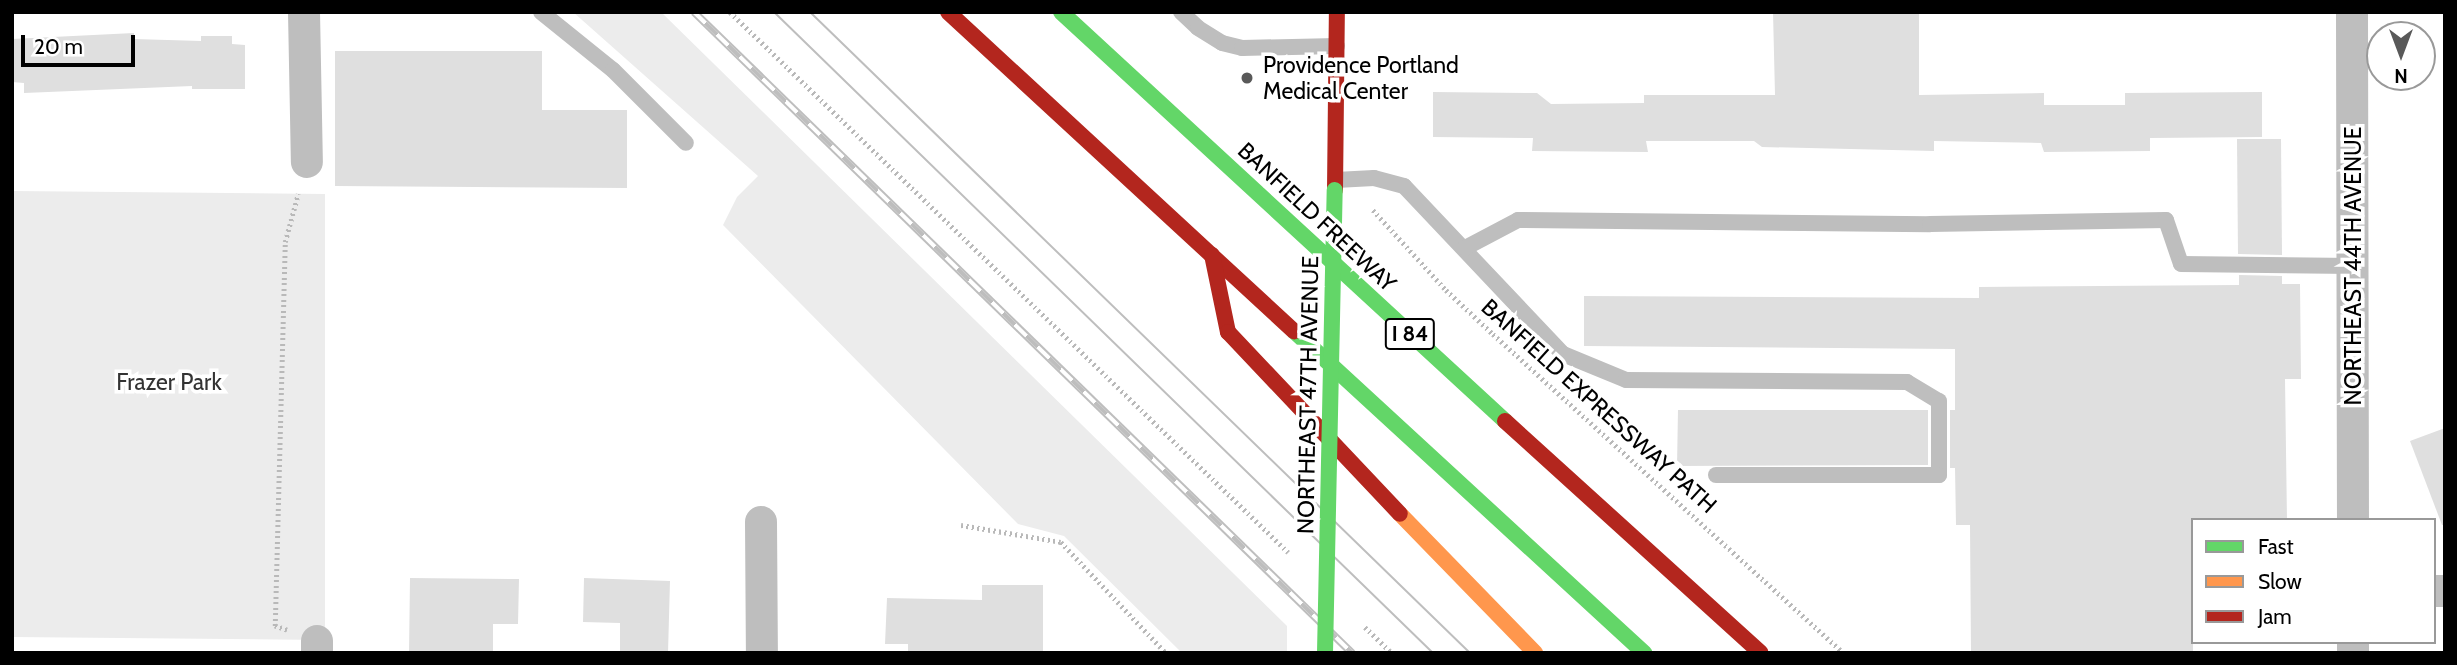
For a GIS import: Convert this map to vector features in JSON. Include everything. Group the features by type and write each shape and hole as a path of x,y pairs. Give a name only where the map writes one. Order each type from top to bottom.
{"main road":[{"path":"948,12 1644,653"},
{"name":"BANFIELD FREEWAY","path":"1061,12 1605,513 1761,653"},
{"name":"NORTHEAST 47TH AVENUE","path":"1325,653 1337,12"},
{"path":"1212,255 1228,332 1468,587 1535,653"}],"street":[{"path":"304,12 307,162"},
{"name":"NORTHEAST 44TH AVENUE","path":"2352,12 2353,518"},
{"path":"761,522 762,653"}],"lane":[{"path":"541,12 613,70 686,143"},
{"path":"1181,12 1198,28 1222,43 1242,48 1337,46"},
{"path":"1335,185 1374,178 1404,186 1563,354 1626,380 1907,382 1939,401 1939,475 1716,475"},
{"path":"1465,248 1518,220 1930,224 2166,220 2181,264 2353,266"}],"path":[{"path":"730,12 1292,556"},
{"path":"307,162 285,242 275,626 317,647"},
{"name":"BANFIELD EXPRESSWAY PATH","path":"1335,185 1380,215 1446,290 1844,653"},
{"path":"961,525 1061,542 1166,653"},
{"path":"1362,624 1392,653"}],"green space":[{"path":"573,12 661,12 1287,626 1287,653 1182,653 1064,536 1018,524 723,225 737,197 758,176"},
{"name":"Frazer Park","path":"12,191 325,194 325,640 12,637"}],"building":[{"path":"1773,12 1919,12 1919,95 2044,93 2044,105 2125,105 2125,93 2262,92 2262,137 2150,138 2150,151 2044,152 2041,143 1934,141 1934,151 1762,147 1754,141 1646,141 1648,152 1532,151 1533,138 1433,137 1433,92 1537,93 1551,104 1644,103 1644,95 1775,95"},
{"path":"134,33 134,39 201,41 201,36 232,36 232,44 245,45 245,89 192,89 192,86 24,93 24,83 12,82 12,39"},
{"path":"335,51 542,51 542,110 627,110 627,188 335,186"},
{"path":"2237,139 2281,139 2282,255 2238,254"},
{"path":"2239,275 2282,276 2282,284 2300,284 2301,379 2285,379 2287,518 2191,518 2193,653 1971,653 1970,525 1956,525 1955,468 1950,468 1950,410 1955,410 1955,349 1584,346 1584,296 1979,298 1979,287 2239,285"},
{"path":"1678,410 1928,410 1928,465 1677,466"},
{"path":"2445,428 2445,525 2442,525 2410,441"},
{"path":"410,578 519,579 518,624 493,624 493,653 409,653"},
{"path":"584,578 670,581 668,653 620,653 620,623 583,622"},
{"path":"982,585 1043,585 1043,653 908,653 908,644 885,644 887,598 982,600"}],"tram line":[{"path":"774,12 1433,653"},
{"path":"810,12 1470,653"}],"railway":[{"path":"694,12 1352,653"}],"traffic: fast":[{"path":"1061,12 1505,421"},
{"path":"1325,653 1335,190"},
{"path":"1294,331 1644,653"}],"traffic: slow":[{"path":"1400,514 1535,653"}],"traffic: jam":[{"path":"948,12 1294,331"},
{"path":"1335,190 1337,12"},
{"path":"1212,255 1228,332 1400,514"},
{"path":"1505,421 1761,653"}],"place":[{"name":"Providence Portland Medical Center","path":"1247,78"}]}
